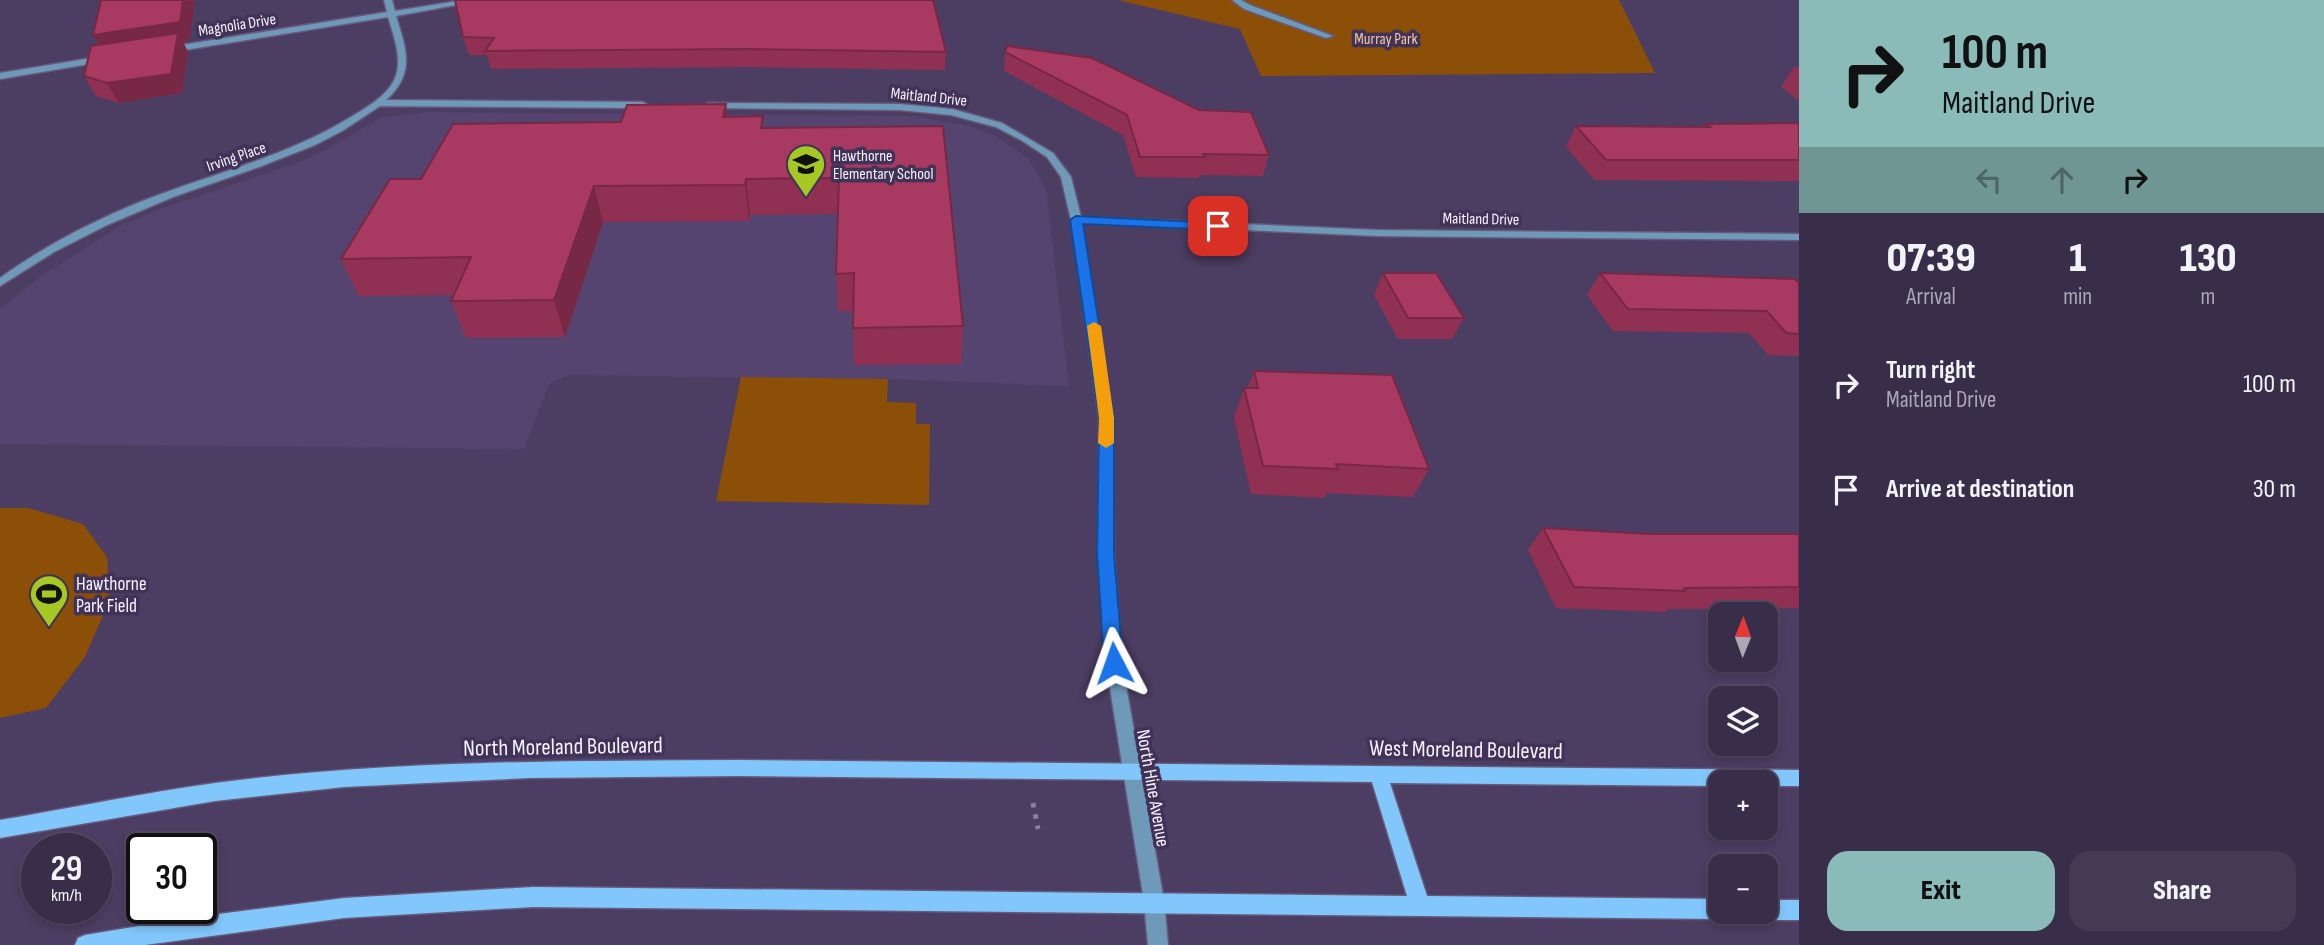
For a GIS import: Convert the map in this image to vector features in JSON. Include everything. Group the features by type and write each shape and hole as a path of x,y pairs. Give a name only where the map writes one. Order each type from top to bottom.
{"street":[{"name":"Irving Place","path":"0,283 55,247 98,224 154,201 302,149 337,132 379,103 395,86 402,72 388,0"},
{"name":"Magnolia Drive","path":"162,50 479,0"},
{"path":"1236,0 1247,7 1329,36"},
{"path":"0,76 121,57"},
{"path":"379,103 654,106"},
{"name":"Maitland Drive","path":"695,106 900,107 970,116 999,125 1050,155 1066,177 1076,220 1354,233 1799,237"},
{"name":"North Hine Avenue","path":"1076,220 1106,418 1106,553 1114,663 1154,901 1157,945"},
{"name":"North Moreland Boulevard","path":"0,829 215,792 397,776 529,769 1132,772"},
{"name":"West Moreland Boulevard","path":"1132,772 1799,778"},
{"path":"1378,773 1420,905"},
{"path":"85,945 187,928 344,908 533,898 1154,901 1708,909"},
{"path":"1778,910 1799,910"}],"path":[{"path":"1031,793 1038,829"}],"shaded area":[{"path":"427,112 914,116 969,126 993,134 1027,157 1046,189 1069,386 888,379 567,375 549,384 524,449 0,444 0,309 41,276 122,225 299,162 326,150 380,118"}],"green space":[{"name":"Murray Park","path":"1118,0 1619,0 1655,73 1261,76 1240,29"},
{"path":"741,377 888,379 887,402 916,403 916,424 930,424 929,505 716,501"},
{"name":"Hawthorne Park Field","path":"0,508 28,508 83,524 107,557 110,599 85,657 46,708 0,718"}],"building":[{"path":"101,0 183,0 180,22 93,35"},
{"path":"455,0 933,0 946,52 751,49 485,51 494,38 463,37"},
{"path":"178,33 171,74 107,83 84,76 91,46"},
{"path":"1007,46 1092,58 1199,110 1251,112 1269,155 1140,157 1127,115 1005,52"},
{"path":"726,104 723,117 763,116 761,128 943,126 963,326 853,328 854,273 836,274 839,178 746,179 745,185 594,186 554,300 451,301 471,257 341,259 390,179 421,179 453,124 621,122 627,105"},
{"path":"1799,123 1799,160 1606,160 1576,126 1710,127 1706,124"},
{"path":"1383,273 1436,273 1464,318 1408,318"},
{"path":"1600,273 1795,279 1799,283 1799,334 1786,333 1767,311 1628,309"},
{"path":"1254,371 1392,375 1429,469 1336,464 1338,469 1263,466 1244,388 1258,388"},
{"path":"1543,528 1651,534 1799,534 1799,587 1684,588 1685,591 1574,587"}],"slow traffic":[{"path":"1094,326 1106,418 1106,443"}],"place":[{"name":"Hawthorne Elementary School","path":"806,198"},
{"name":"Hawthorne Park Field","path":"49,628"}],"route":[{"path":"1114,663 1106,553 1106,418 1076,220 1218,226"}]}
